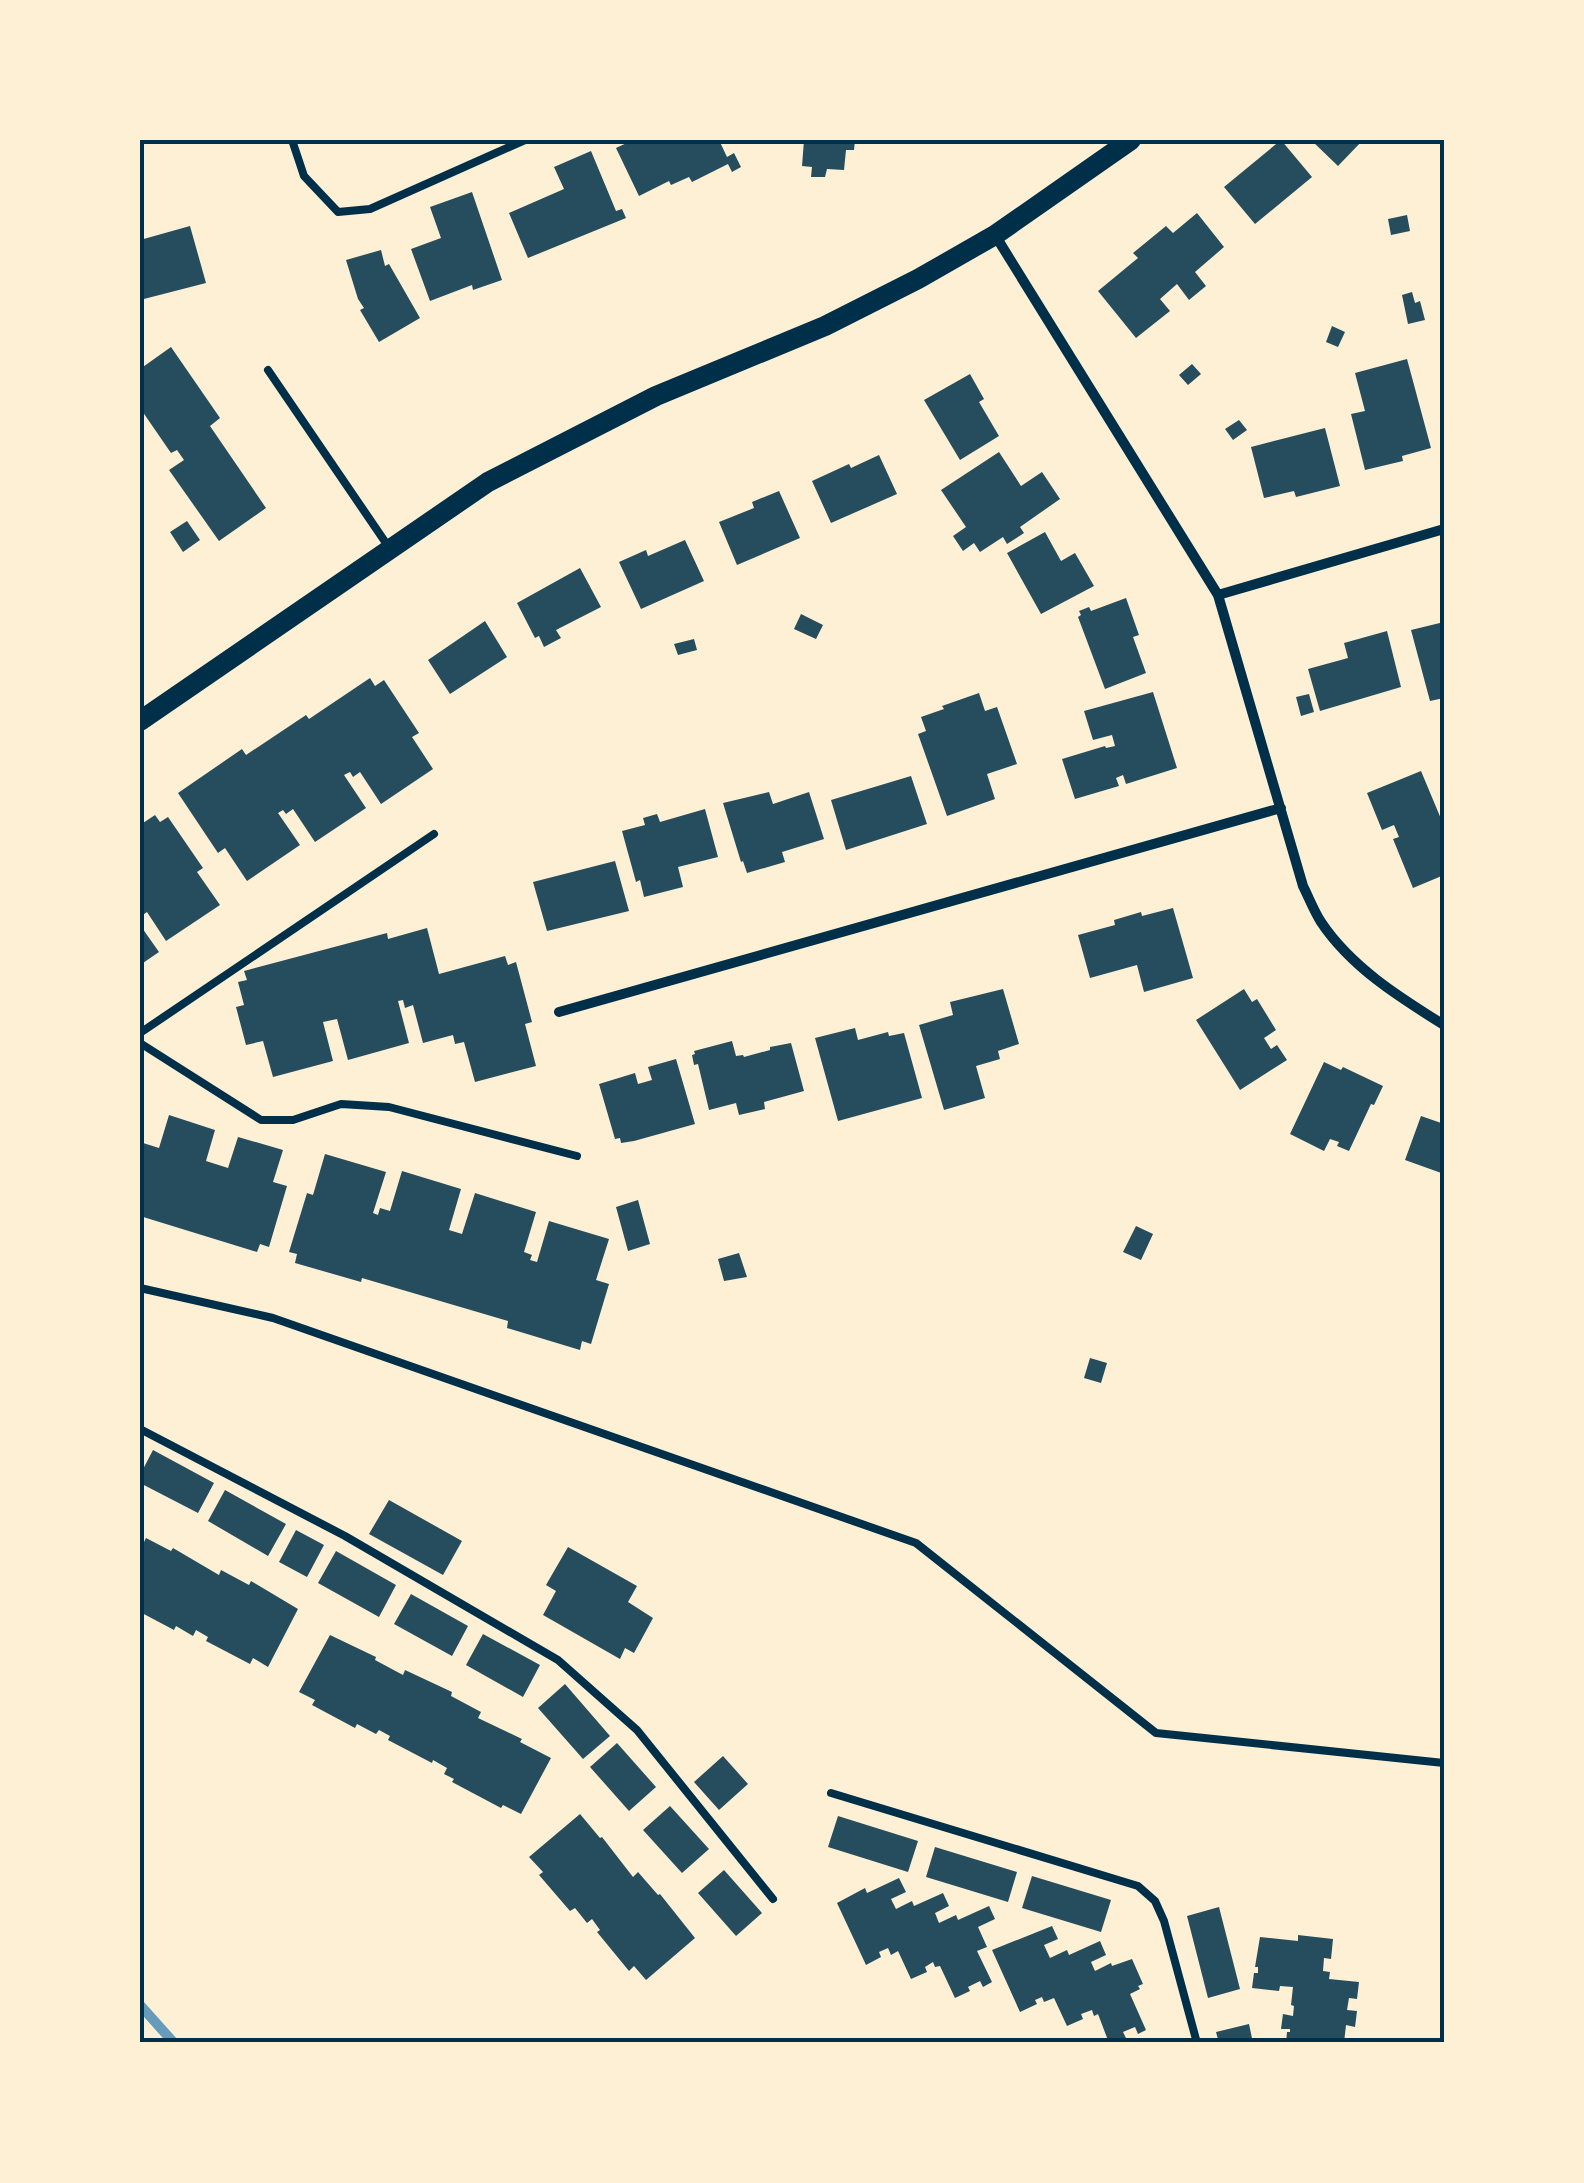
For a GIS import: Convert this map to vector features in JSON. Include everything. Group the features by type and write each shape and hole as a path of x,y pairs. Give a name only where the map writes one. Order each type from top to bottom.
{"main road":[{"path":"140,721 488,482 656,396 825,326 918,279 995,235 1131,140"}],"street":[{"path":"995,235 1218,595 1303,886 1320,921 1364,970 1444,1025"},
{"path":"1218,595 1444,530"},
{"path":"560,1012 1281,808"}],"lane":[{"path":"292,140 304,176 338,212 370,209 526,140"},
{"path":"268,370 390,549"},
{"path":"140,1033 434,834"},
{"path":"140,1044 260,1120 292,1120 341,1104 389,1106 577,1156"},
{"path":"140,1288 272,1318 916,1543 1156,1733 1444,1763"},
{"path":"140,1429 345,1536 558,1660 637,1730 774,1899"},
{"path":"831,1793 1138,1886 1155,1901 1164,1920 1197,2043"}],"building":[{"path":"633,140 719,140 727,157 734,153 741,167 732,172 728,164 692,182 689,177 671,185 669,181 639,196 616,148"},
{"path":"804,140 855,140 854,150 846,150 844,170 827,169 825,177 811,177 812,167 802,166"},
{"path":"1281,140 1312,177 1255,224 1224,187"},
{"path":"1311,140 1363,140 1338,166"},
{"path":"591,151 616,211 622,209 626,218 528,258 509,213 564,189 554,167"},
{"path":"472,192 502,280 473,290 472,285 430,301 411,249 441,238 430,207"},
{"path":"1197,213 1224,247 1195,272 1206,286 1189,300 1177,284 1160,299 1170,311 1136,338 1098,291 1138,258 1133,253 1166,226 1173,233"},
{"path":"1407,215 1410,231 1391,235 1388,219"},
{"path":"190,226 206,283 140,300 140,240"},
{"path":"381,250 385,266 389,264 420,318 379,342 360,310 364,308 346,260"},
{"path":"1412,292 1415,303 1420,301 1425,320 1408,324 1402,295"},
{"path":"1332,326 1345,332 1338,347 1326,342"},
{"path":"171,347 220,418 210,426 266,508 219,541 169,470 184,460 177,450 171,453 140,408 140,369"},
{"path":"1407,359 1431,448 1402,456 1403,461 1365,470 1351,414 1365,411 1355,373"},
{"path":"1192,364 1201,374 1188,385 1179,375"},
{"path":"970,374 984,399 979,402 999,436 960,460 924,400"},
{"path":"1239,420 1247,430 1233,440 1225,429"},
{"path":"1325,428 1340,486 1296,497 1294,491 1264,498 1251,447"},
{"path":"999,452 1021,486 1042,472 1060,499 1020,527 1024,533 1007,544 1003,537 980,552 974,543 963,551 953,536 966,527 941,490"},
{"path":"879,455 897,494 831,523 812,481"},
{"path":"779,491 800,538 737,565 719,522 754,508 752,502"},
{"path":"187,521 200,540 183,552 170,532"},
{"path":"1045,532 1061,561 1075,553 1094,586 1041,614 1007,553"},
{"path":"685,540 704,581 641,609 619,562 646,550 648,556"},
{"path":"580,568 601,607 556,630 561,638 544,647 517,603"},
{"path":"1126,598 1139,635 1133,637 1146,673 1105,689 1079,611 1089,607 1091,611"},
{"path":"801,614 823,625 816,639 794,629"},
{"path":"485,621 507,657 450,694 428,660"},
{"path":"1444,622 1444,698 1430,701 1411,630"},
{"path":"1387,631 1401,687 1320,711 1308,669 1348,658 1344,643"},
{"path":"694,639 697,650 678,655 674,644"},
{"path":"370,678 375,686 384,680 419,733 412,737 433,769 381,804 360,772 353,777 350,772 344,775 366,808 315,842 293,809 286,814 283,810 278,813 300,845 247,881 225,848 218,853 178,793 242,749 246,755"},
{"path":"1153,692 1177,768 1126,784 1123,775 1116,778 1119,786 1075,799 1062,759 1115,746 1112,735 1093,740 1084,711"},
{"path":"979,693 985,711 997,707 1017,764 987,774 995,799 947,816 918,734 926,731 921,717"},
{"path":"1309,694 1314,712 1301,716 1296,697"},
{"path":"1421,771 1444,826 1444,875 1413,888 1393,839 1399,837 1394,825 1382,830 1367,793"},
{"path":"911,776 927,824 846,850 831,800"},
{"path":"769,792 773,804 809,792 824,839 782,852 785,862 747,873 723,803"},
{"path":"705,809 718,857 678,867 683,887 644,897 622,831 645,825 643,818 657,814 660,822"},
{"path":"155,815 160,822 168,817 203,868 197,872 220,905 166,941 147,912 140,917 140,825"},
{"path":"615,861 629,911 547,931 533,882"},
{"path":"1173,908 1193,978 1144,992 1137,965 1090,978 1078,935 1115,925 1114,920 1141,912 1142,916"},
{"path":"140,925 159,952 140,965"},
{"path":"427,928 439,974 505,956 508,965 516,962 532,1022 525,1024 536,1066 475,1082 464,1042 455,1044 453,1035 423,1043 413,1005 405,1008 403,1000 398,1001 409,1043 348,1060 337,1019 323,1022 333,1061 273,1077 263,1041 246,1045 236,1007 244,1005 238,982 247,980 244,971 387,933 388,939"},
{"path":"1003,989 1019,1044 998,1051 1000,1059 976,1066 985,1098 944,1110 919,1025 953,1015 950,1002"},
{"path":"1244,989 1252,1002 1257,999 1276,1030 1264,1038 1271,1049 1277,1045 1287,1060 1240,1090 1196,1020"},
{"path":"855,1028 858,1040 888,1032 889,1036 904,1033 922,1098 838,1121 815,1038"},
{"path":"732,1041 736,1056 744,1057 791,1043 804,1091 764,1102 765,1109 739,1115 736,1103 709,1110 698,1064 694,1065 692,1055 694,1051"},
{"path":"676,1059 695,1124 634,1141 621,1143 620,1138 615,1139 599,1084 635,1073 638,1084 652,1080 648,1067"},
{"path":"1324,1062 1383,1086 1349,1151 1330,1139 1324,1151 1290,1134"},
{"path":"169,1115 215,1130 206,1161 228,1168 238,1137 283,1150 273,1182 287,1186 269,1247 260,1244 257,1252 140,1216 140,1142 159,1148"},
{"path":"1421,1116 1444,1124 1444,1174 1405,1160"},
{"path":"325,1154 386,1172 373,1213 378,1215 380,1208 390,1211 402,1171 461,1189 449,1230 462,1234 475,1193 536,1212 524,1252 532,1255 530,1260 537,1262 549,1221 609,1239 596,1280 609,1284 591,1344 582,1341 580,1350 507,1328 508,1321 362,1278 361,1282 295,1263 297,1254 289,1252 307,1193 313,1195"},
{"path":"638,1200 650,1244 628,1251 616,1207"},
{"path":"1136,1226 1153,1234 1141,1260 1123,1252"},
{"path":"739,1253 747,1277 724,1281 718,1259"},
{"path":"1090,1358 1107,1363 1101,1383 1084,1378"},
{"path":"153,1450 214,1483 198,1513 140,1483"},
{"path":"225,1490 286,1524 268,1556 208,1521"},
{"path":"389,1500 462,1541 443,1575 369,1534"},
{"path":"296,1530 324,1545 307,1577 279,1562"},
{"path":"146,1538 171,1551 173,1548 219,1575 221,1570 249,1585 251,1581 298,1609 268,1667 253,1658 250,1664 206,1641 208,1637 196,1630 193,1636 176,1626 174,1630 140,1612 140,1550"},
{"path":"568,1547 637,1586 628,1602 653,1618 634,1653 625,1648 620,1659 543,1615 556,1591 546,1585"},
{"path":"336,1551 396,1585 379,1617 318,1583"},
{"path":"411,1594 468,1626 452,1656 394,1624"},
{"path":"483,1634 540,1665 523,1697 466,1665"},
{"path":"330,1635 403,1675 405,1670 452,1692 451,1696 481,1712 478,1718 551,1758 521,1814 452,1782 454,1779 444,1774 447,1768 388,1740 390,1736 379,1730 376,1734 357,1724 355,1728 312,1705 315,1700 299,1692"},
{"path":"565,1684 610,1736 583,1759 538,1708"},
{"path":"617,1743 656,1787 629,1811 590,1767"},
{"path":"723,1756 748,1784 719,1810 694,1782"},
{"path":"670,1806 709,1849 682,1873 643,1830"},
{"path":"580,1814 633,1877 638,1872 660,1894 695,1938 646,1980 634,1966 629,1971 597,1932 600,1930 592,1919 587,1923 575,1908 570,1911 529,1857"},
{"path":"838,1816 918,1841 908,1872 828,1847"},
{"path":"935,1847 1017,1872 1008,1902 926,1877"},
{"path":"724,1870 762,1913 736,1936 698,1893"},
{"path":"1032,1876 1111,1900 1101,1932 1022,1908"},
{"path":"899,1878 906,1892 891,1899 896,1909 943,1893 949,1906 935,1913 939,1923 956,1915 958,1920 989,1906 995,1919 978,1927 987,1947 977,1951 992,1982 983,1987 980,1981 955,1998 940,1966 935,1967 933,1962 925,1967 927,1972 911,1979 898,1951 891,1955 888,1948 866,1965 837,1903 865,1888 867,1893"},
{"path":"1219,1907 1240,1989 1208,1998 1187,1916"},
{"path":"1052,1926 1058,1939 1044,1945 1050,1958 1067,1950 1069,1955 1100,1941 1106,1955 1091,1962 1095,1971 1132,1959 1143,1984 1130,1994 1146,2030 1138,2034 1135,2027 1123,2032 1126,2038 1109,2043 1098,2014 1094,2016 1092,2010 1081,2014 1083,2019 1067,2026 1054,1998 1044,2002 1042,1997 1020,2012 992,1950"},
{"path":"1298,1935 1333,1939 1331,1959 1324,1958 1323,1971 1330,1972 1329,1979 1359,1982 1357,1999 1349,1998 1347,2010 1357,2011 1355,2027 1346,2025 1344,2043 1286,2043 1290,2029 1281,2029 1283,2014 1293,2016 1293,1987 1280,1986 1279,1991 1252,1988 1254,1973 1258,1973 1255,1967 1260,1937 1298,1941"},
{"path":"1249,2024 1253,2043 1219,2043 1216,2032"}],"waterway":[{"path":"140,2005 174,2043"}]}
